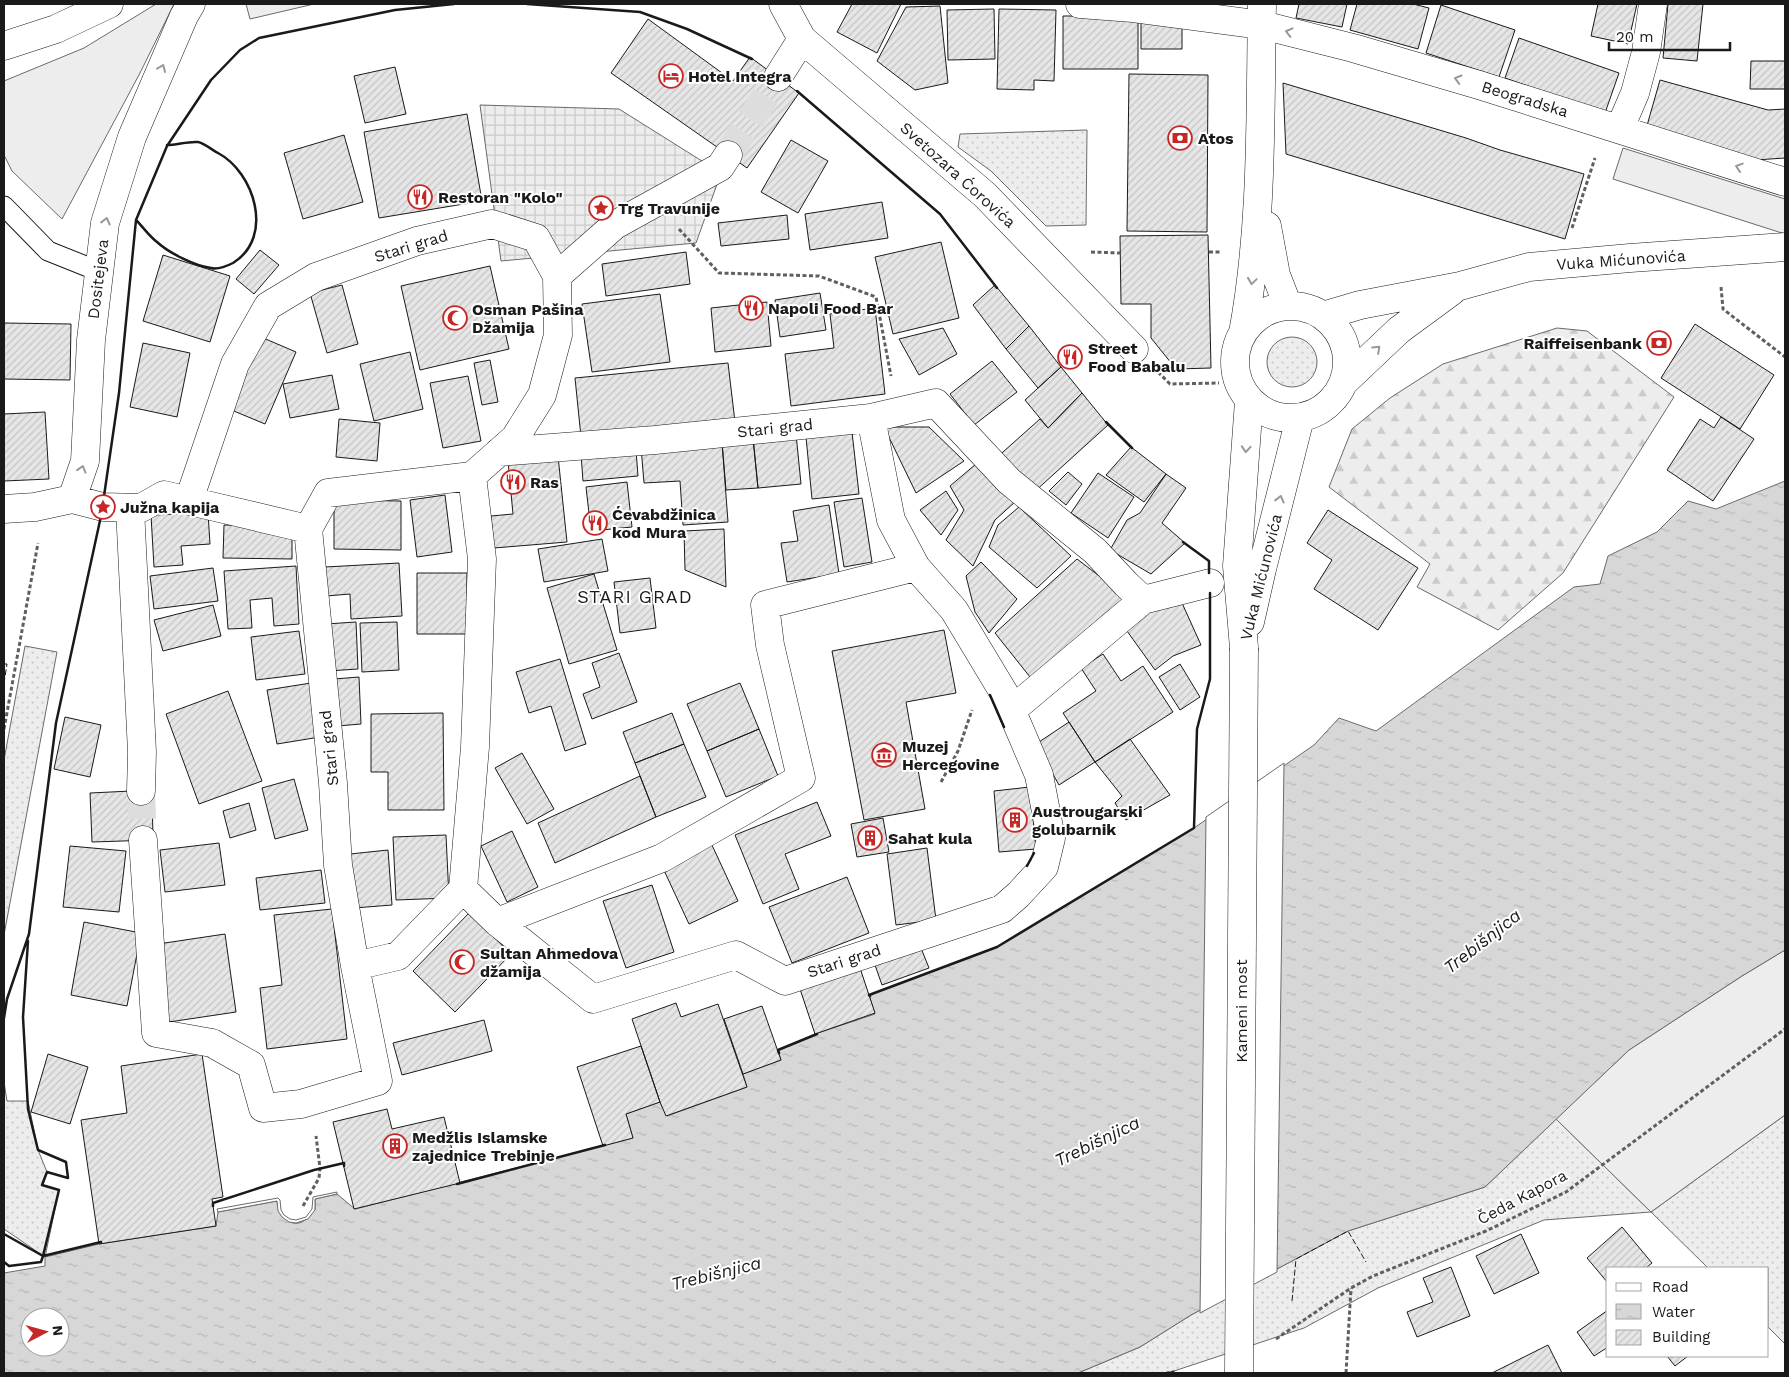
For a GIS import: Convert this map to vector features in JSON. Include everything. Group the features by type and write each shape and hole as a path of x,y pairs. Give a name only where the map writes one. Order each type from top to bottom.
{"street":[{"path":"4,46 56,29 109,4"},
{"name":"Dositejeva","path":"72,499 85,461 92,340 98,271 105,223 132,137 184,16 191,4"},
{"name":"Svetozara Ćorovića","path":"783,4 802,40 985,195 1134,349"},
{"name":"Beogradska","path":"1080,4 1143,9 1262,14 1353,48 1613,126 1785,182"},
{"path":"1613,126 1635,93 1646,52 1654,4"},
{"path":"1243,333 1255,319 1270,310 1288,306 1306,308 1323,316 1336,329 1344,346 1347,364 1343,383 1333,399 1319,411 1300,418 1282,418 1264,412 1249,400 1240,385 1235,368 1236,350 1243,333 1254,268 1259,162 1262,14"},
{"path":"778,77 802,40"},
{"path":"557,276 615,224 720,167 728,155"},
{"path":"1259,162 1268,240 1276,275 1288,306"},
{"name":"Stari grad","path":"190,500 234,364 268,306 316,277 417,241 492,224 536,238 557,276 558,335 542,395 515,438 472,476"},
{"name":"Vuka Mićunovića","path":"1323,316 1360,305 1460,286 1529,268 1785,246"},
{"name":"Vuka Mićunovića","path":"1343,383 1399,330 1460,286"},
{"name":"Vuka Mićunovića","path":"1244,648 1237,566 1249,400"},
{"name":"Stari grad","path":"499,452 655,440 879,416 936,403 1009,481 1096,551 1142,600"},
{"name":"Stari grad","path":"463,889 497,922 593,999 736,955 785,980 1002,909 1044,867 1051,838 1039,775 1004,693 954,610 916,567 891,520 879,416"},
{"name":"Vuka Mićunovića","path":"1244,648 1300,418"},
{"path":"4,509 45,505 72,499 103,507 141,508 164,495 308,529 328,493 472,476 482,559 475,746 463,889 398,956 355,966"},
{"path":"130,508 142,752 141,791"},
{"name":"Stari grad","path":"143,840 156,1033 212,1043 251,1065 263,1108 301,1104 378,1081 355,966 338,865 333,783 308,529"},
{"path":"497,922 662,858 801,778 770,645 765,605 916,567"},
{"path":"1012,710 1142,600 1210,582"},
{"name":"Kameni most","path":"1239,1373 1244,648"}],"lane":[{"path":"4,206 48,251 98,271"}],"path":[{"path":"1570,235 1613,126"},
{"path":"655,202 719,273 819,276 876,297 895,396 879,416"},
{"path":"1209,252 1223,252"},
{"path":"1721,284 1723,309 1785,357"},
{"path":"1188,385 1220,383"},
{"path":"4,729 45,505"},
{"path":"941,782 958,750 972,711 970,702"},
{"name":"Čeda Kapora","path":"1276,1339 1351,1288 1373,1276 1486,1231 1566,1192 1785,1029"},
{"path":"303,1206 319,1178 320,1168"},
{"path":"1346,1373 1351,1288"}],"green space":[{"path":"1087,130 1086,225 1046,226 991,171 958,147 960,134"},
{"path":"1557,328 1587,331 1674,397 1563,573 1498,630 1417,587 1430,564 1329,487 1352,429 1390,398 1443,364"},
{"path":"1292,337 1301,339 1312,348 1317,362 1315,371 1306,382 1292,387 1283,385 1272,376 1267,362 1269,353 1278,342"},
{"path":"25,646 57,652 4,935 4,760"},
{"path":"4,1082 7,1101 28,1101 38,1150 47,1172 43,1185 59,1190 45,1257 4,1229"},
{"path":"1785,1115 1785,1344 1769,1328 1769,1267 1707,1267 1651,1212"},
{"path":"1556,1119 1651,1212 1544,1220 1378,1288 1304,1328 1174,1371 1163,1373 1078,1373 1140,1347 1191,1315 1348,1231 1485,1187"}],"shaded area":[{"path":"156,4 174,4 140,73 62,219 12,171 4,155 4,81 84,48"},
{"path":"246,4 314,4 250,19"},
{"name":"Trg Travunije","path":"480,105 619,109 721,173 696,243 501,261"},
{"path":"1623,148 1785,199 1785,234 1613,179"},
{"path":"1785,950 1785,1115 1651,1212 1556,1119 1629,1050"}],"water":[{"name":"Trebišnjica","path":"1785,481 1785,950 1629,1050 1485,1187 1348,1231 1191,1315 1140,1347 1078,1373 4,1373 4,1273 45,1266 45,1257 99,1244 216,1226 218,1212 277,1201 279,1210 292,1223 304,1221 315,1210 315,1199 337,1194 355,1209 633,1138 626,1114 660,1102 667,1116 747,1087 743,1074 781,1060 778,1050 815,1034 875,1014 869,995 997,947 1194,828 1314,745 1339,718 1376,731 1574,587 1600,584 1608,556 1657,532 1688,501 1716,509"}],"pier":[{"path":"1284,763 1277,1272 1200,1313 1206,817"},
{"path":"337,1192 337,1194 315,1199 315,1210 308,1219 296,1223 289,1222 282,1217 278,1211 277,1201 218,1212 217,1209 278,1198 284,1215 296,1220 306,1217 312,1209 313,1197"}],"building":[{"path":"852,4 901,4 877,53 837,32"},
{"path":"1299,4 1347,4 1342,27 1296,18"},
{"path":"1357,4 1413,4 1429,8 1418,49 1350,30"},
{"path":"1598,4 1637,4 1628,44 1591,36"},
{"path":"1668,4 1703,4 1697,61 1663,58"},
{"path":"1441,5 1515,30 1499,77 1426,53"},
{"path":"940,6 948,83 915,90 877,61 906,7"},
{"path":"994,9 995,59 948,60 947,10"},
{"path":"999,9 1056,10 1054,81 1034,80 1034,90 997,89"},
{"path":"1063,16 1138,16 1138,69 1063,69"},
{"path":"648,19 733,81 750,57 799,93 747,168 611,73"},
{"path":"1141,23 1182,23 1182,49 1141,49"},
{"path":"1519,38 1619,73 1605,113 1505,78"},
{"path":"1751,61 1785,61 1785,89 1750,89"},
{"path":"395,67 406,114 365,123 354,76"},
{"path":"1129,74 1208,75 1207,232 1127,231"},
{"path":"1660,80 1768,110 1785,109 1785,158 1755,160 1646,129"},
{"path":"1283,83 1584,174 1565,239 1286,154"},
{"path":"467,114 482,201 379,218 364,132"},
{"path":"344,135 363,202 303,219 284,153"},
{"path":"791,140 828,161 798,213 761,192"},
{"path":"882,202 888,238 810,250 805,214"},
{"path":"787,215 789,239 721,246 718,223"},
{"path":"1208,235 1211,368 1176,369 1151,338 1151,304 1121,304 1120,236"},
{"path":"941,242 959,318 893,334 875,257"},
{"path":"260,250 279,265 254,294 236,279"},
{"path":"686,252 690,284 606,296 602,264"},
{"path":"163,255 230,276 210,342 143,321"},
{"name":"Osman Pašina Džamija","path":"490,266 509,349 420,370 401,286"},
{"path":"342,285 358,344 327,353 310,293"},
{"path":"995,285 1029,326 1006,349 973,305"},
{"path":"820,293 826,330 780,337 775,300"},
{"path":"660,294 670,362 592,372 582,304"},
{"path":"767,302 771,346 715,352 711,308"},
{"path":"875,308 885,394 791,406 785,354 834,348 830,314"},
{"path":"4,323 71,324 70,380 4,379"},
{"path":"1695,324 1774,375 1740,429 1661,378"},
{"path":"1029,326 1061,367 1038,388 1006,349"},
{"path":"943,328 957,354 919,375 899,339"},
{"path":"261,337 296,352 265,424 229,409"},
{"path":"143,343 190,353 177,417 130,407"},
{"path":"410,352 423,409 374,421 360,364"},
{"path":"490,360 498,402 482,405 474,363"},
{"path":"992,361 1017,392 974,425 950,394"},
{"path":"728,363 735,422 581,437 575,378"},
{"path":"1061,367 1082,393 1048,428 1025,400"},
{"path":"332,375 339,409 290,418 283,384"},
{"path":"468,376 481,441 443,448 430,383"},
{"path":"1082,393 1108,425 1033,493 994,460 1040,419 1048,428"},
{"path":"45,412 49,479 4,481 4,414"},
{"path":"1721,417 1754,439 1713,501 1667,470 1700,419 1714,428"},
{"path":"339,419 380,423 377,461 336,457"},
{"path":"884,427 929,427 964,461 916,493"},
{"path":"852,432 859,494 812,499 806,437"},
{"path":"796,434 801,484 758,488 753,438"},
{"path":"753,438 758,488 726,490 722,442"},
{"path":"722,442 728,522 683,525 680,481 644,483 641,447"},
{"path":"1131,447 1166,474 1144,502 1106,475"},
{"path":"636,450 638,476 583,481 581,454"},
{"path":"558,456 567,542 494,548 491,516 513,514 508,461"},
{"path":"976,464 1015,502 995,520 973,566 946,540 964,510 950,486"},
{"path":"1068,472 1082,484 1066,505 1049,491"},
{"path":"1098,473 1134,497 1108,538 1071,513"},
{"path":"1166,474 1186,488 1162,523 1185,543 1151,574 1110,550 1127,520 1140,513"},
{"path":"627,482 632,527 591,531 586,487"},
{"path":"946,491 958,510 941,535 920,510"},
{"path":"445,495 452,552 417,557 410,500"},
{"path":"862,498 872,562 844,567 834,502"},
{"path":"334,500 401,501 401,550 334,549"},
{"path":"829,505 839,574 787,582 781,543 798,541 793,511"},
{"path":"1019,507 1071,556 1037,588 989,547 998,525"},
{"path":"1328,510 1418,568 1378,630 1314,589 1332,560 1307,543"},
{"path":"208,513 210,544 181,546 183,565 154,567 151,515"},
{"path":"224,525 264,526 292,539 292,559 223,558"},
{"path":"724,529 726,587 685,570 684,531"},
{"path":"602,539 608,571 544,582 538,549"},
{"path":"1077,559 1128,598 1034,682 995,633"},
{"path":"981,562 1017,599 989,633 975,612 966,576"},
{"path":"399,563 402,616 351,619 350,594 326,596 325,567"},
{"path":"296,566 299,624 274,626 272,598 250,600 252,628 228,629 224,571"},
{"path":"213,568 218,601 154,609 150,576"},
{"path":"417,573 467,573 467,634 417,634"},
{"path":"594,574 617,650 569,664 547,588"},
{"path":"650,578 656,628 620,633 614,582"},
{"path":"1182,603 1201,645 1173,656 1155,670 1127,631 1151,610"},
{"path":"213,605 221,636 163,651 154,620"},
{"path":"356,622 358,669 328,671 326,624"},
{"path":"397,622 399,670 362,672 360,623"},
{"name":"Muzej Hercegovine","path":"944,630 956,693 906,702 925,809 864,820 832,651"},
{"path":"299,631 305,674 256,680 251,637"},
{"path":"619,653 637,702 592,719 583,694 600,687 592,663"},
{"path":"1103,654 1121,681 1143,666 1173,712 1095,762 1063,713 1096,691 1081,668"},
{"path":"560,659 586,744 565,751 551,706 529,713 516,672"},
{"path":"1180,664 1200,697 1180,710 1159,677"},
{"path":"359,677 361,724 337,726 334,679"},
{"path":"311,683 320,737 277,744 267,690"},
{"path":"740,683 759,729 707,751 687,704"},
{"path":"228,691 262,781 199,804 166,714"},
{"path":"443,713 444,810 388,810 388,772 371,772 371,714"},
{"path":"672,713 684,744 635,763 623,732"},
{"path":"65,717 101,725 90,777 54,769"},
{"path":"1069,722 1095,762 1059,785 1036,744"},
{"path":"759,729 778,776 726,797 707,751"},
{"path":"1130,739 1170,795 1126,820 1115,803 1122,796 1095,762"},
{"path":"684,744 706,797 656,817 635,763"},
{"path":"522,753 554,809 527,824 495,768"},
{"path":"640,776 656,817 555,863 538,823"},
{"path":"294,779 308,830 275,839 262,788"},
{"name":"Austrougarski golubarnik","path":"1030,787 1036,849 999,852 994,791"},
{"path":"152,790 153,840 92,842 90,793"},
{"path":"817,802 831,836 785,854 799,889 763,904 735,835"},
{"path":"249,803 256,830 230,838 223,811"},
{"name":"Sahat kula","path":"883,818 889,852 857,857 851,824"},
{"path":"512,831 538,887 507,902 481,846"},
{"path":"446,835 449,898 396,900 393,837"},
{"path":"219,843 225,885 165,892 160,850"},
{"path":"711,843 738,901 689,924 662,866"},
{"path":"70,846 126,851 119,912 63,907"},
{"path":"927,848 936,920 896,925 887,854"},
{"path":"388,850 392,905 354,908 350,854"},
{"path":"321,870 325,903 260,910 256,878"},
{"path":"847,877 869,933 792,963 769,907"},
{"path":"652,885 674,952 626,968 603,901"},
{"path":"332,909 347,1039 267,1049 260,988 282,985 274,915"},
{"name":"Sultan Ahmedova džamija","path":"469,913 511,954 455,1012 413,971"},
{"path":"84,922 141,933 127,1006 71,995"},
{"path":"225,934 236,1012 169,1022 158,944"},
{"path":"921,948 929,968 882,985 875,965"},
{"path":"860,968 875,1013 815,1034 800,989"},
{"path":"676,1003 681,1017 718,1004 747,1087 666,1116 632,1019"},
{"path":"762,1006 781,1060 743,1074 724,1019"},
{"path":"484,1020 492,1051 402,1075 393,1043"},
{"path":"641,1046 660,1102 626,1114 633,1138 603,1146 577,1067"},
{"path":"48,1054 88,1067 70,1124 31,1112"},
{"path":"202,1054 223,1197 212,1199 216,1226 99,1244 81,1120 127,1113 121,1066"},
{"name":"Medžlis Islamske zajednice Trebinje","path":"387,1109 392,1129 444,1117 460,1183 354,1209 333,1122"},
{"path":"1622,1227 1652,1263 1647,1267 1606,1267 1606,1281 1587,1258"},
{"path":"1521,1234 1539,1273 1494,1294 1476,1256"},
{"path":"1451,1267 1470,1316 1417,1337 1407,1312 1433,1302 1423,1278"},
{"path":"1606,1311 1606,1348 1594,1356 1577,1332"},
{"path":"1548,1345 1562,1373 1492,1373"},
{"path":"1668,1357 1687,1357 1675,1366"}],"tunnel":[{"path":"728,155 778,77"},
{"path":"141,791 143,840"}],"fence":[{"path":"4,664 7,664 4,683"},
{"path":"1292,1301 1296,1259 1348,1231 1366,1262"},
{"path":"1163,1373 1174,1371 1174,1373"}],"wall":[{"path":"104,496 119,393 136,220 167,146 211,80 240,50 259,38 395,10 454,4"},
{"path":"527,4 640,12 687,29 752,59"},
{"path":"797,91 940,214 997,288"},
{"path":"136,220 154,240 168,250 190,262 205,267 222,267 233,263 246,252 253,238 256,222 255,205 250,189 231,162 198,142 167,145"},
{"path":"1106,422 1132,448"},
{"path":"4,1018 7,999 29,934 56,723 101,516"},
{"path":"1183,542 1209,561 1209,573"},
{"path":"870,996 997,947 1194,828 1197,729 1210,679 1210,593"},
{"path":"990,695 1004,727"},
{"path":"1027,866 1034,853"},
{"path":"4,1234 43,1256 59,1190 42,1185 47,1172 68,1178 66,1162 38,1150 28,1109 23,1017 28,941"},
{"path":"779,1053 778,1050 817,1034"},
{"path":"457,1184 605,1145"},
{"path":"213,1206 213,1203 314,1170 344,1163 344,1166"},
{"path":"4,1262 9,1266 41,1262 43,1256 101,1242"}],"place":[{"name":"Hotel Integra","path":"671,76"},
{"name":"Atos","path":"1180,138"},
{"name":"Restoran \"Kolo\"","path":"420,197"},
{"name":"Trg Travunije","path":"601,208"},
{"name":"Napoli Food Bar","path":"751,308"},
{"name":"Osman Pašina Džamija","path":"455,318"},
{"name":"Raiffeisenbank","path":"1659,343"},
{"name":"Street Food Babalu","path":"1070,357"},
{"name":"Ras","path":"513,482"},
{"name":"Južna kapija","path":"103,507"},
{"name":"Ćevabdžinica kod Mura","path":"595,523"},
{"name":"Muzej Hercegovine","path":"884,755"},
{"name":"Austrougarski golubarnik","path":"1015,820"},
{"name":"Sahat kula","path":"870,838"},
{"name":"Sultan Ahmedova džamija","path":"462,962"},
{"name":"Medžlis Islamske zajednice Trebinje","path":"395,1146"}],"district":[{"name":"STARI GRAD","path":"635,596"}]}
